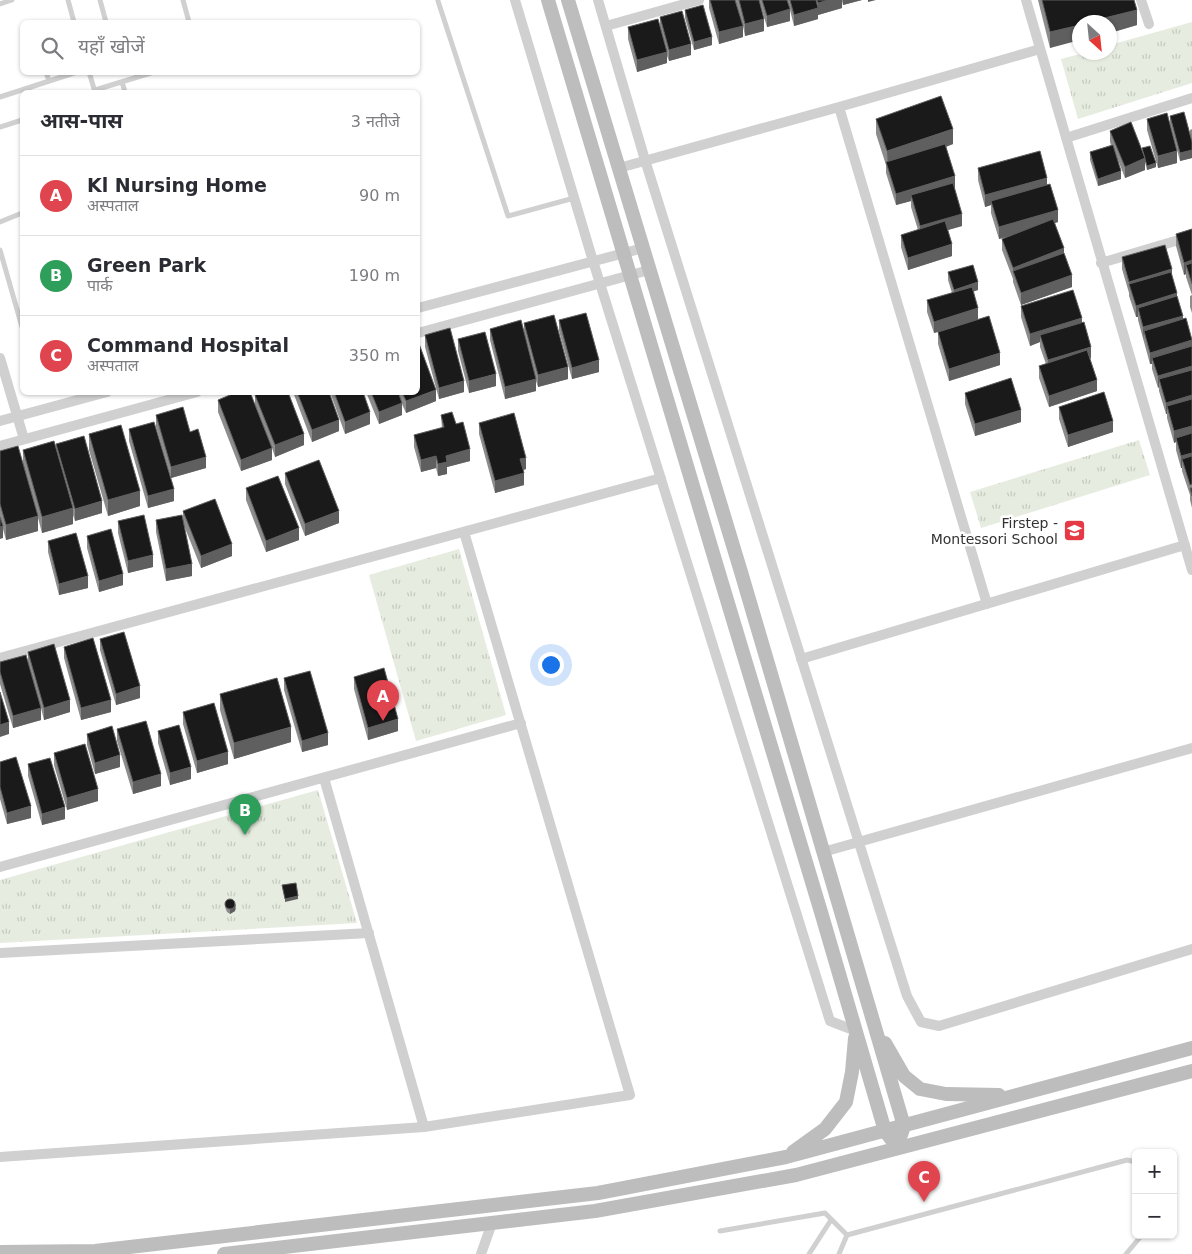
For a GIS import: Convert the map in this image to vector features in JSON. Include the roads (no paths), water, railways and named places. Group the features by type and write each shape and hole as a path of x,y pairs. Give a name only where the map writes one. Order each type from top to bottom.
{"main road":[{"path":"548,0 822,912 885,1131 898,1148"},
{"path":"568,0 741,572 904,1126 898,1148"},
{"path":"596,162 619,168"},
{"path":"602,184 619,168"},
{"path":"874,1025 904,1076 920,1089 946,1094 1014,1096"},
{"path":"786,1157 825,1129 846,1102 852,1072 856,1031"},
{"path":"0,1252 95,1251 598,1193 786,1157 1192,1048"},
{"path":"224,1254 595,1211 786,1177 1192,1071"}],"street":[{"path":"515,0 593,261 830,1021 856,1031"},
{"path":"598,0 645,160 907,996 921,1022 939,1026 1192,949"},
{"path":"606,26 699,0"},
{"path":"1026,0 1192,570"},
{"path":"1141,0 1149,24"},
{"path":"619,168 1040,49"},
{"path":"1066,138 1192,98"},
{"path":"839,107 987,604"},
{"path":"1102,263 1192,236"},
{"path":"420,307 643,248"},
{"path":"420,332 649,270"},
{"path":"0,358 24,439"},
{"path":"0,421 96,395"},
{"path":"0,446 186,395"},
{"path":"0,658 661,478"},
{"path":"0,1157 424,1126 630,1095 464,532"},
{"path":"802,658 1185,545"},
{"path":"0,867 521,723"},
{"path":"823,852 1192,748"},
{"path":"324,778 424,1126"},
{"path":"0,953 369,932"},
{"path":"481,1254 492,1223"}],"lane":[{"path":"0,4 12,0"},
{"path":"68,0 73,20"},
{"path":"100,0 105,20"},
{"path":"183,0 188,20"},
{"path":"438,1 508,216 574,198"},
{"path":"47,75 49,81"},
{"path":"21,90 68,75"},
{"path":"90,75 95,90"},
{"path":"98,90 144,75"},
{"path":"122,82 124,90"},
{"path":"0,97 20,90"},
{"path":"0,127 20,121"},
{"path":"0,222 20,214"},
{"path":"0,250 20,319"},
{"path":"847,1235 1128,1160 1132,1161"},
{"path":"720,1232 825,1214 847,1235"},
{"path":"810,1254 831,1220"},
{"path":"839,1254 847,1235"},
{"path":"1126,1254 1139,1239"}],"place":[{"name":"Firstep - Montessori School","path":"1074,531"},
{"name":"Kl Nursing Home","path":"383,721"},
{"name":"Green Park","path":"245,835"},
{"name":"Command Hospital","path":"924,1202"}]}
